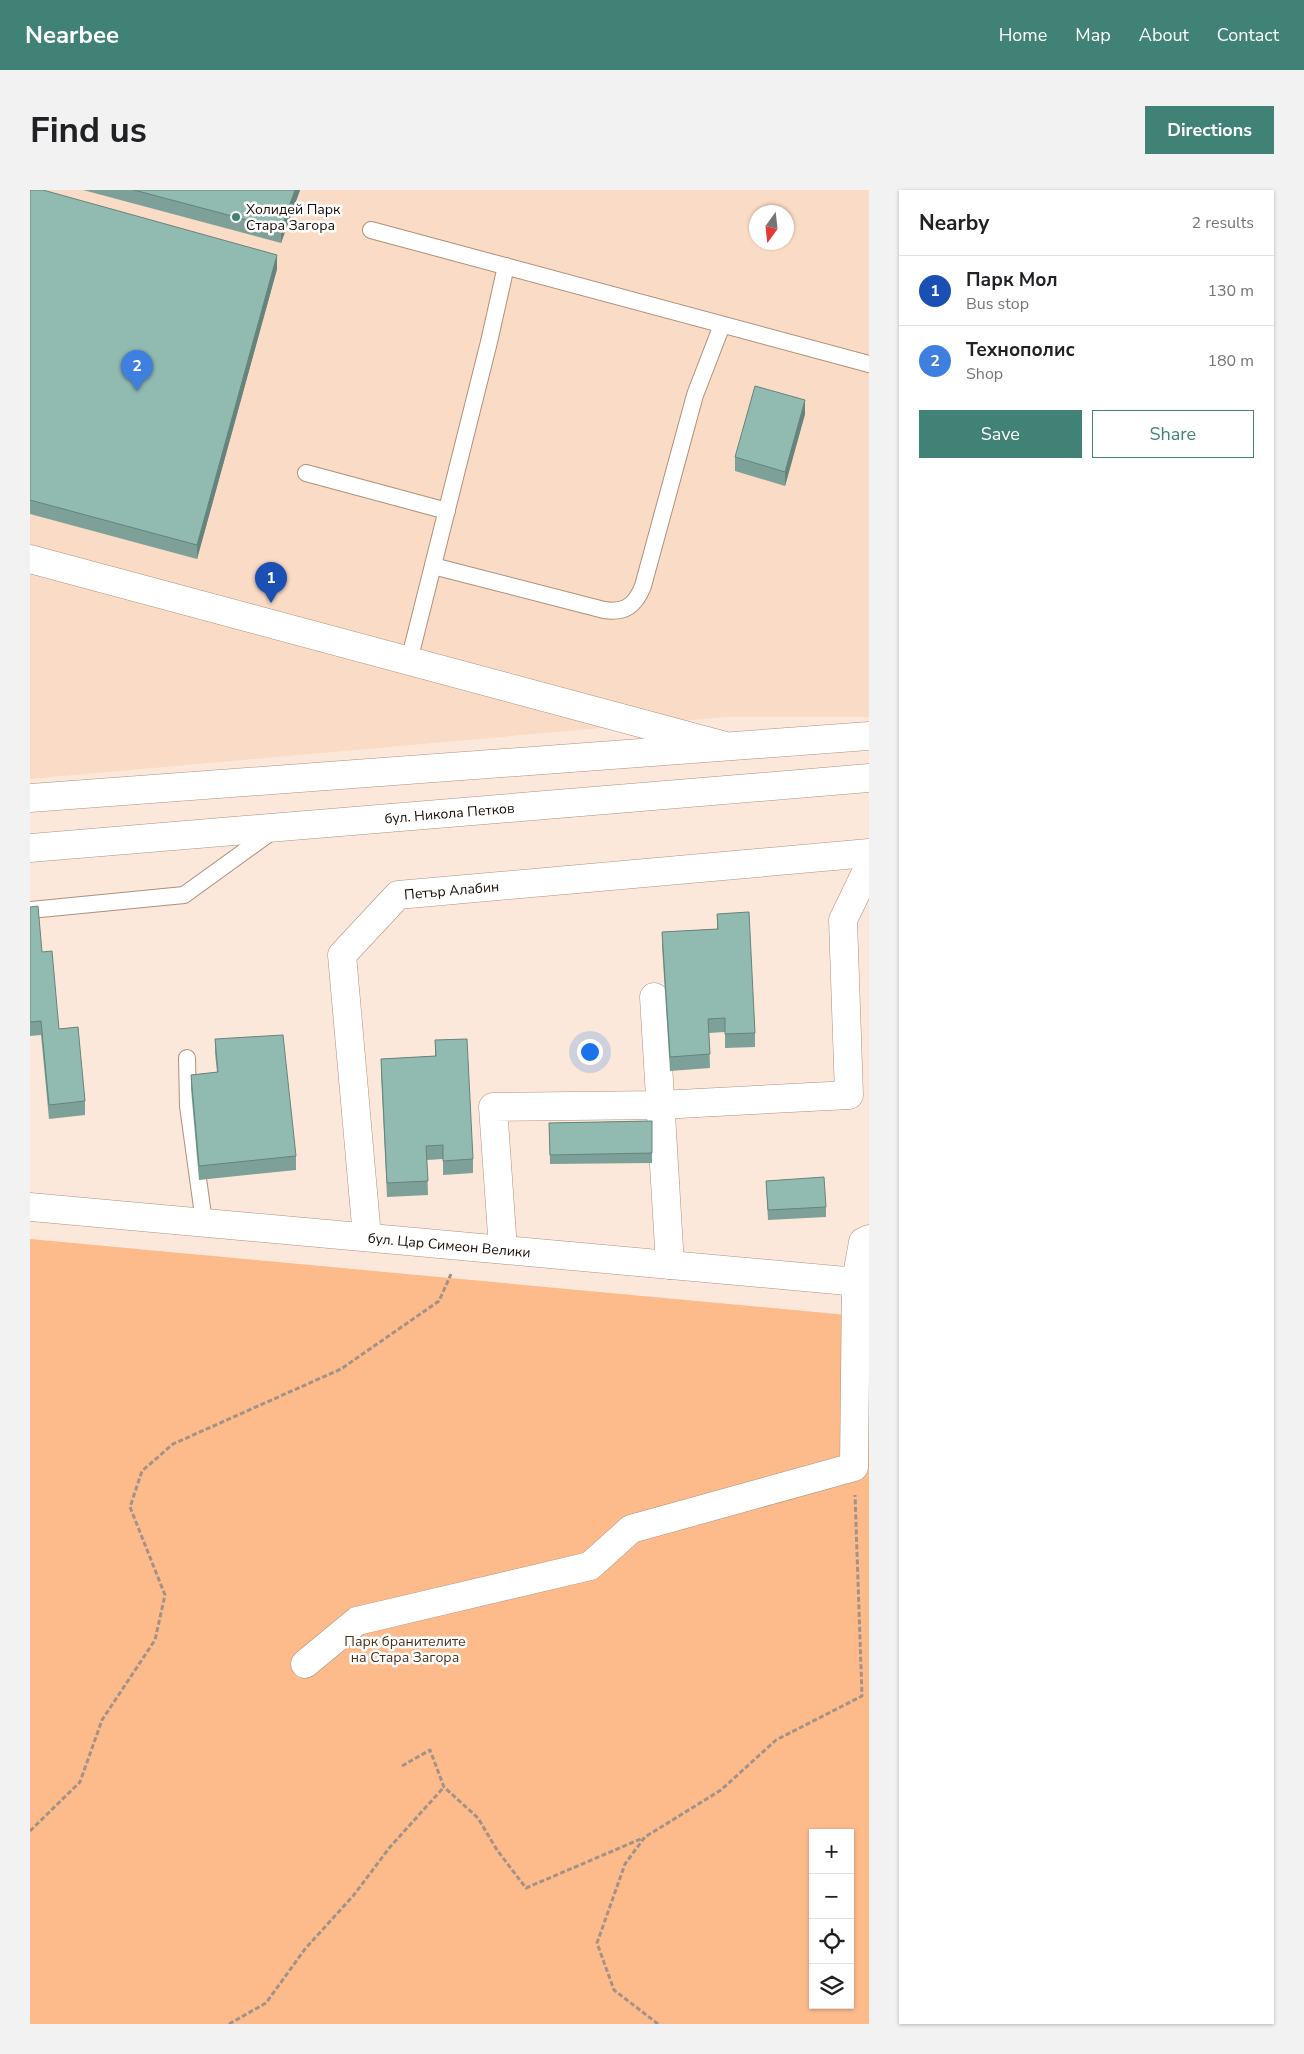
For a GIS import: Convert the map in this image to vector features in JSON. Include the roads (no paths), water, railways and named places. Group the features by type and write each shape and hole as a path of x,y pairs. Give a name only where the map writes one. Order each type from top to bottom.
{"street":[{"path":"30,559 728,747"},
{"path":"30,798 869,736"},
{"name":"бул. Никола Петков","path":"30,848 869,778"},
{"name":"Петър Алабин","path":"367,1237 342,955 398,895 869,853"},
{"path":"503,1249 493,1106 660,1105 849,1095 843,920 869,866"},
{"path":"654,997 670,1265"},
{"name":"бул. Цар Симеон Велики","path":"30,1207 862,1282"},
{"path":"305,1664 357,1621 590,1566 631,1529 854,1467 863,1242 869,1239"}],"lane":[{"path":"371,230 869,364"},
{"path":"409,661 506,266"},
{"path":"433,566 604,610 624,610 634,604 643,586 695,394 722,325"},
{"path":"306,473 447,511"},
{"path":"30,910 184,895 277,828"},
{"path":"187,1058 188,1106 204,1222"}],"place":[{"name":"Холидей Парк Стара Загора","path":"236,217"},
{"name":"Технополис","path":"137,391"},
{"name":"Парк Мол","path":"271,603"}],"park label":[{"name":"Парк бранителите на Стара Загора","path":"405,1649"}]}
